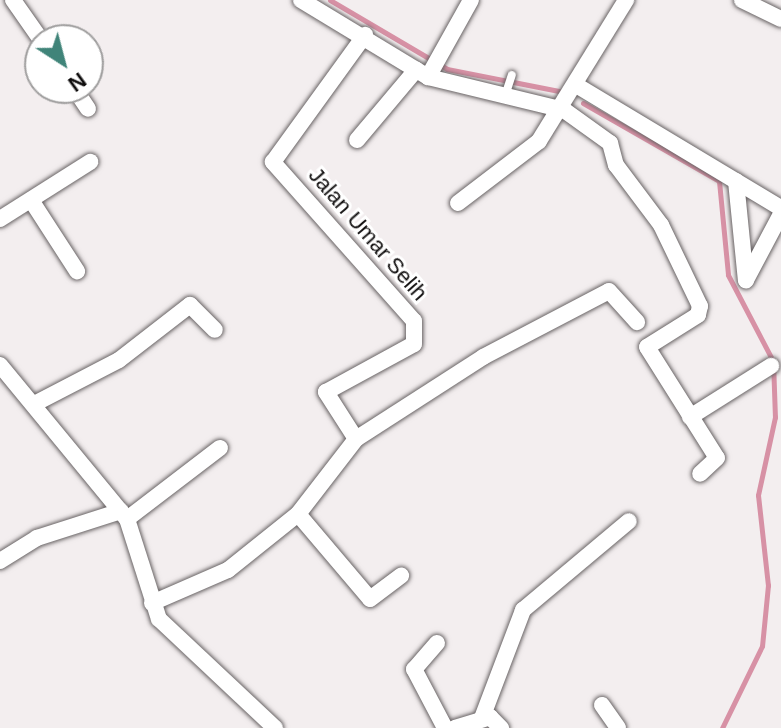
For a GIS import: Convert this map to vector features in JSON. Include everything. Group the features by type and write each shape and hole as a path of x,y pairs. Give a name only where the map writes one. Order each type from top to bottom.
{"street":[{"path":"13,0 30,24"},
{"path":"301,0 333,7 365,35 426,73 564,110 610,143 700,306 647,347 717,458 700,474"},
{"path":"357,140 426,73 443,50 471,0"},
{"path":"458,203 539,141 564,110 626,0"},
{"path":"742,0 781,19"},
{"name":"Jalan Umar Selih","path":"356,439 326,392 414,344 414,321 273,162 365,35"},
{"path":"576,85 781,208"},
{"path":"85,104 88,109"},
{"path":"0,219 90,162"},
{"path":"736,181 746,281 781,214"},
{"path":"31,200 77,271"},
{"path":"152,603 228,570 298,514 356,439 483,357 609,291 637,322"},
{"path":"38,402 119,360 190,305 215,330"},
{"path":"0,365 38,402 124,515 152,603 187,651 275,728"},
{"path":"690,417 771,366"},
{"path":"0,561 37,538 124,515 220,448"},
{"path":"298,514 370,599 401,576"},
{"path":"482,718 523,610 629,521"},
{"path":"437,643 414,669 445,728"},
{"path":"602,705 618,728"},
{"path":"455,728 482,718 501,728"}],"lane":[{"path":"506,94 511,78"}],"waterway":[{"path":"330,0 447,69 559,91"},
{"path":"583,103 719,181 728,275 773,361 775,417 758,495 768,585 762,646 722,728"}]}
